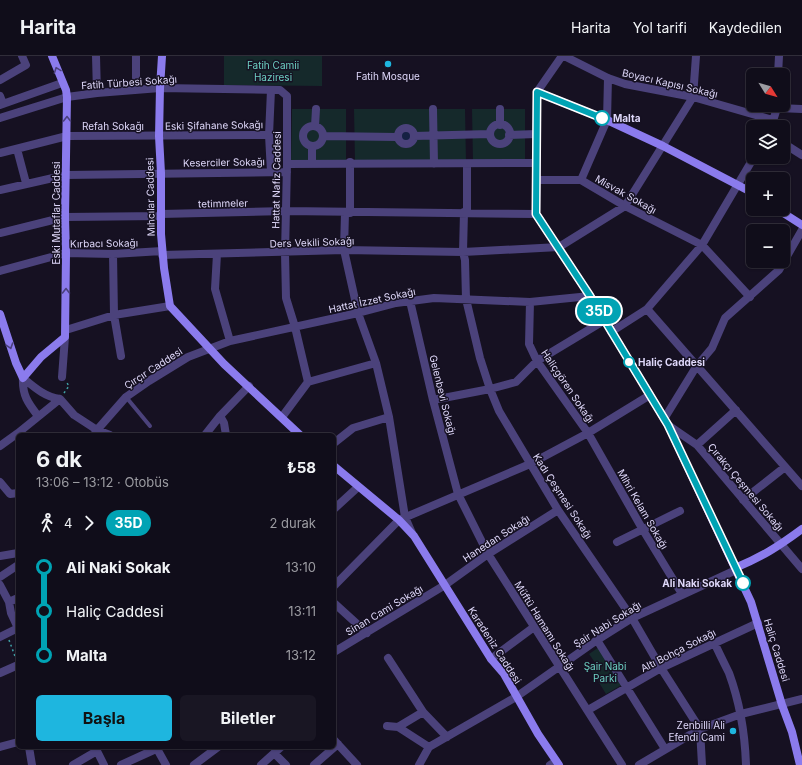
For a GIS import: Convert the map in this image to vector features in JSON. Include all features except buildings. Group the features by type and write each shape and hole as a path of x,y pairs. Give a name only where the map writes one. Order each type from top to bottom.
{"street":[{"path":"0,80 26,65 22,56"},
{"name":"Eski Mutaflar Caddesi","path":"52,56 66,90 67,97 65,217 66,333"},
{"path":"96,56 98,94"},
{"path":"136,56 136,90"},
{"name":"Mıhcılar Caddesi","path":"162,56 159,136 162,253 170,306"},
{"path":"536,214 537,92 563,56"},
{"name":"Boyacı Kapısı Sokağı","path":"563,56 608,78 625,84 693,97 760,120"},
{"path":"559,247 625,206 693,97 696,56"},
{"path":"778,68 779,56"},
{"path":"581,180 607,120 608,78"},
{"path":"0,96 2,105 62,83"},
{"name":"Fatih Türbesi Sokağı","path":"0,118 67,97 160,88 280,90 287,96"},
{"path":"271,90 269,135 271,172"},
{"path":"537,92 607,120 663,146 746,189"},
{"name":"Hattat Nafiz Caddesi","path":"287,96 288,136 285,253 286,298 308,382"},
{"path":"790,108 802,109"},
{"path":"315,126 316,109"},
{"path":"433,109 434,164"},
{"path":"500,109 500,124"},
{"path":"500,124 508,129 509,135 507,141 501,144 494,143 490,138 490,131 494,126 500,124"},
{"path":"315,126 321,129 323,136 319,145 312,147 304,142 302,135 305,129 315,126"},
{"path":"323,136 397,137 397,134 404,128 408,128 414,133 414,136 490,134"},
{"path":"509,135 536,134"},
{"name":"Eski Şifahane Sokağı","path":"159,136 269,135"},
{"path":"288,136 302,135"},
{"name":"Refah Sokağı","path":"0,153 67,136 159,136"},
{"path":"312,147 312,164"},
{"path":"790,147 802,155"},
{"path":"17,149 26,183"},
{"path":"350,163 348,213 344,250 358,313 376,363 389,417 402,519"},
{"name":"Keserciler Sokağı","path":"0,190 66,175 271,172 312,164 350,163 536,163"},
{"path":"612,332 647,309 702,245 750,164"},
{"name":"Kadı Çeşmesi Sokağı","path":"467,167 463,252 465,260 466,299 480,358 499,412 558,510 632,618 700,730"},
{"name":"Misvak Sokağı","path":"536,180 581,180 625,206 702,245"},
{"name":"tetimmeler","path":"0,233 65,217 286,211 348,213 465,212 536,214"},
{"name":"Haliç Caddesi","path":"536,214 590,296 666,422 752,602 782,705 800,760"},
{"path":"788,216 802,225"},
{"path":"666,422 696,367 712,348 725,318 779,270 802,230"},
{"path":"702,245 750,297"},
{"name":"Ders Vekili Sokağı","path":"162,253 285,253 344,250 463,252 559,247"},
{"name":"Kırbacı Sokağı","path":"0,271 66,253 162,253"},
{"path":"113,254 114,315 121,356"},
{"path":"217,254 215,288 230,341"},
{"name":"Hattat İzzet Sokağı","path":"210,349 230,341 295,328 410,301 434,298 530,302 590,296"},
{"name":"Gelenbevi Sokağı","path":"410,301 433,400 458,494"},
{"name":"Haliçgören Sokağı","path":"530,302 529,344 538,361 588,433"},
{"path":"38,416 23,393 23,378 41,356 66,333 114,315 170,306 210,349 298,433"},
{"path":"647,309 696,367 736,410 802,486"},
{"path":"0,314 16,363 23,378 50,398 60,399 74,415 96,433"},
{"path":"433,400 490,389 516,382 538,361 605,320"},
{"path":"62,377 66,333"},
{"name":"Çırçır Caddesi","path":"96,433 126,397 188,357 210,349"},
{"path":"282,417 308,382 376,363"},
{"path":"207,433 220,416 249,386"},
{"path":"336,584 402,519 530,464 588,433 650,396"},
{"path":"18,433 60,399"},
{"path":"697,445 736,410"},
{"path":"220,416 224,423 226,433"},
{"path":"336,441 353,428 389,417"},
{"name":"Çırakçı Çeşmesi Sokağı","path":"666,422 697,445 802,569"},
{"name":"Mihri Kelam Sokağı","path":"588,433 643,530 682,594"},
{"path":"0,445 16,434"},
{"path":"743,500 785,466"},
{"name":"Karadeniz Caddesi","path":"336,468 358,487 402,519 491,659 504,674 555,764"},
{"path":"0,482 10,494 16,492"},
{"path":"336,507 358,487"},
{"name":"Müftü Hamamı Sokağı","path":"458,494 488,554 622,765"},
{"name":"Hanedan Sokağı","path":"445,585 488,554 558,510"},
{"path":"617,542 680,511"},
{"path":"736,569 759,558 782,544 802,529"},
{"path":"0,556 16,553"},
{"path":"0,577 16,566"},
{"name":"Şair Nabi Sokağı","path":"429,747 516,697 597,640 632,618 736,569"},
{"path":"0,585 9,602 11,613 16,624"},
{"name":"Sinan Cami Sokağı","path":"336,651 445,585"},
{"path":"9,602 16,599"},
{"path":"336,605 367,633"},
{"name":"Altı Bohça Sokağı","path":"588,710 661,668 714,642 758,623"},
{"path":"491,659 534,627"},
{"path":"3,635 16,629"},
{"path":"597,640 665,749"},
{"path":"714,642 729,674 741,714 746,765"},
{"path":"388,658 423,712 447,737"},
{"path":"0,673 16,666"},
{"path":"639,765 700,730 741,714 802,699"},
{"path":"398,727 423,712"},
{"path":"387,726 398,727 429,747 419,765"},
{"path":"700,730 702,765"},
{"path":"0,746 16,742"},
{"path":"336,742 357,765"},
{"path":"29,749 32,765"},
{"path":"121,765 154,749"},
{"path":"157,749 166,765"},
{"path":"194,765 215,749"},
{"path":"261,765 279,749"},
{"path":"314,765 329,749"},
{"path":"73,765 97,751 104,765"},
{"path":"274,753 286,765"}],"lane":[{"path":"126,397 150,426"}],"path":[{"path":"60,399 69,386 62,377"},
{"path":"3,635 16,661"}],"green space":[{"name":"Fatih Camii Haziresi","path":"224,56 322,56 322,86 224,85"},
{"path":"292,109 346,109 346,162 291,162"},
{"path":"354,109 465,109 466,162 355,162"},
{"path":"472,109 525,109 525,161 473,162"},
{"name":"Şair Nabi Parki","path":"602,645 625,683 606,694 590,668 596,664 589,654"}],"water":[{"path":"403,128 409,128 413,132 413,138 409,142 403,142 399,138 399,132"}],"bus line":[{"name":"35D","path":"602,118 537,92 536,214 590,296 668,425 743,583"}],"place":[{"name":"Fatih Mosque","path":"388,64"},
{"name":"Malta","path":"602,118"},
{"name":"Haliç Caddesi","path":"629,362"},
{"name":"Ali Naki Sokak","path":"743,583"},
{"name":"Zenbilli Ali Efendi Cami","path":"733,731"}]}
